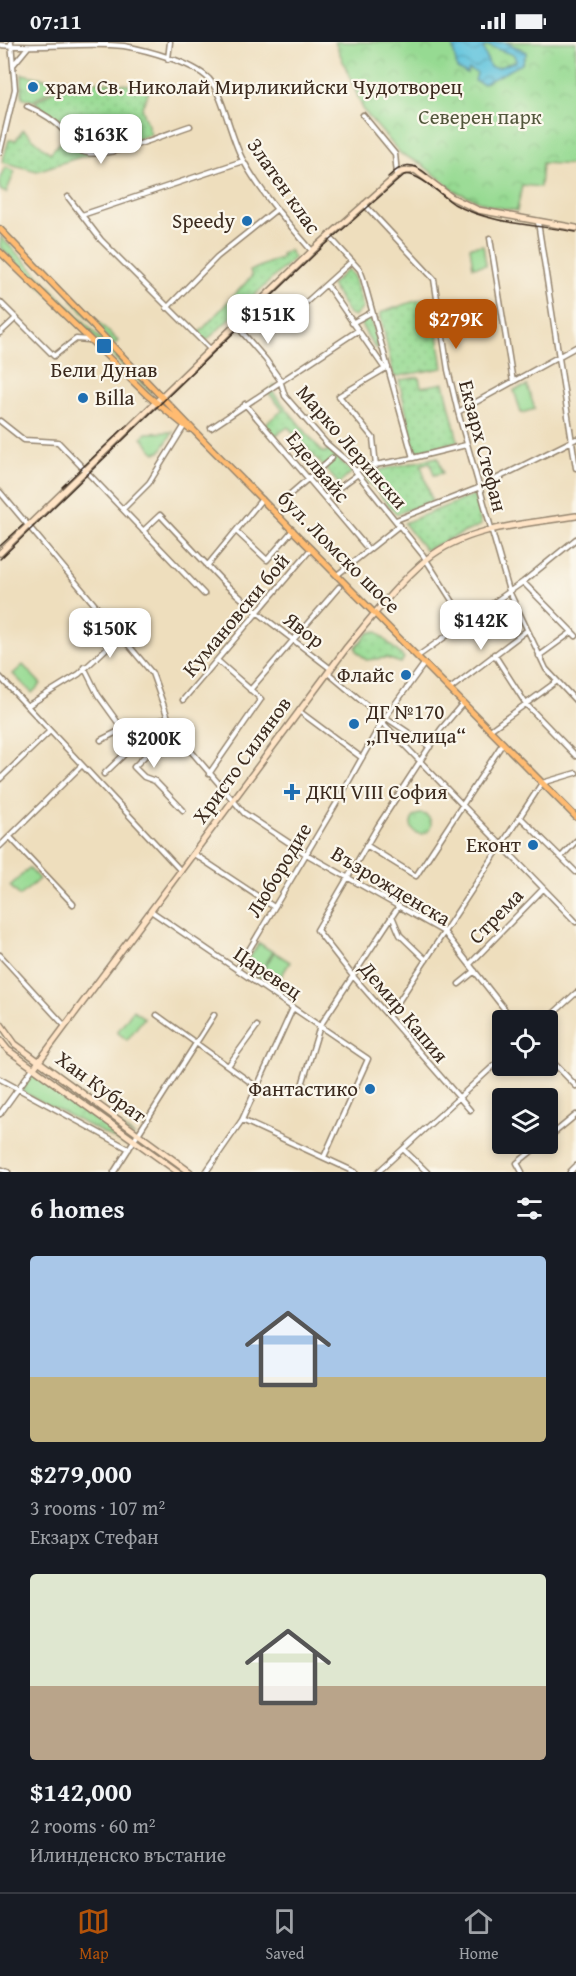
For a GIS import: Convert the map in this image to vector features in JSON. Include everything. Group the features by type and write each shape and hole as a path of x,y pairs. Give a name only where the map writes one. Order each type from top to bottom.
{"main road":[{"name":"бул. Ломско шосе","path":"0,229 203,440 576,817"},
{"name":"бул. Ломско шосе","path":"0,252 156,403 203,440"}],"street":[{"path":"168,58 170,42"},
{"path":"0,152 15,89 11,44"},
{"name":"Златен клас","path":"0,45 28,47 105,44 145,51 168,58 196,71 211,82 243,161 277,209 312,251"},
{"path":"14,65 28,47"},
{"path":"27,106 47,115 78,149 90,154 107,154 190,126"},
{"path":"363,115 395,154 397,174"},
{"path":"82,215 243,161"},
{"path":"0,553 312,251 397,174 415,170 444,193 466,205 496,215 576,228"},
{"path":"68,197 101,240 211,350"},
{"name":"Екзарх Стефан","path":"364,204 434,279 458,412 509,591 539,656 556,682 576,701"},
{"path":"167,308 217,257 277,209"},
{"path":"538,222 557,357 574,440 576,468"},
{"path":"329,236 352,261 363,278 386,368 413,458"},
{"path":"490,238 513,382"},
{"path":"302,306 352,261"},
{"path":"327,285 357,331 386,368"},
{"path":"0,302 54,356 61,353 76,339 92,341"},
{"path":"352,323 372,312"},
{"path":"0,333 16,318"},
{"name":"Марко Лерински","path":"236,325 280,380 285,396 357,473 427,559 465,621"},
{"path":"211,428 357,331"},
{"path":"458,412 576,347"},
{"path":"376,466 373,438 340,400 340,395 386,368"},
{"name":"Еделвайс","path":"245,404 368,549"},
{"path":"0,420 24,440 58,442 204,594"},
{"path":"123,509 149,483 185,425"},
{"path":"396,520 478,488 574,440"},
{"path":"325,498 357,473 376,466 466,445"},
{"path":"281,502 332,458"},
{"name":"Възрожденска","path":"0,492 121,634 154,678 166,718 172,729 233,801 252,820 306,854 444,932 505,1010"},
{"path":"207,566 262,499"},
{"name":"Явор","path":"143,531 160,515 207,566 257,612 383,719"},
{"name":"Христо Силянов","path":"0,1114 329,671 376,613 427,559 456,543 490,530 576,516"},
{"path":"337,575 400,525"},
{"path":"236,531 267,560 293,530"},
{"path":"418,657 465,621 523,582 576,539"},
{"name":"Кумановски бой","path":"183,700 311,548"},
{"path":"523,582 574,634 539,656"},
{"path":"250,690 339,587"},
{"path":"450,689 526,631"},
{"path":"27,706 54,691 84,668 121,634"},
{"path":"494,654 526,704 576,756"},
{"path":"210,774 261,699 218,661"},
{"name":"Любородие","path":"237,970 383,719 424,663"},
{"path":"84,668 121,730 134,746"},
{"path":"0,677 181,871"},
{"path":"490,730 556,682"},
{"path":"348,877 366,844 453,712 463,703"},
{"path":"299,711 362,758"},
{"path":"104,774 160,720 166,718"},
{"path":"383,719 430,747"},
{"path":"383,719 420,764 576,922"},
{"path":"172,729 134,767 144,777 155,781 183,810"},
{"path":"101,740 121,730"},
{"path":"0,779 50,731"},
{"path":"366,844 416,876 503,743"},
{"path":"0,846 82,765"},
{"path":"389,1016 542,783 576,773"},
{"path":"520,817 576,872"},
{"path":"10,837 73,904"},
{"path":"561,857 576,841"},
{"path":"194,854 274,907"},
{"name":"Демир Капия","path":"348,877 317,930 352,975 470,1110"},
{"name":"Стрема","path":"470,964 543,889"},
{"path":"303,1082 320,1026 399,906"},
{"name":"Царевец","path":"151,911 368,1059 324,1157"},
{"path":"392,916 400,935 426,960"},
{"path":"0,955 66,1027"},
{"path":"459,984 475,971"},
{"path":"557,1010 576,993"},
{"path":"206,1172 242,1120 293,1008"},
{"path":"157,1015 257,1087"},
{"path":"114,1172 214,1016"},
{"name":"Хан Кубрат","path":"0,1023 15,1044 178,1172"},
{"path":"228,1066 257,1026"},
{"name":"Хан Кубрат","path":"0,1040 8,1050 136,1138 190,1172"},
{"path":"378,1172 492,1067"},
{"path":"558,1067 576,1086"},
{"path":"0,1079 129,1149"},
{"path":"558,1130 576,1115"},
{"path":"242,1120 355,1172"},
{"path":"403,1149 427,1172"},
{"path":"522,1172 517,1163 528,1154"},
{"path":"570,1172 576,1166"},
{"path":"0,1169 8,1172"}],"green space":[{"name":"Северен парк","path":"335,42 576,42 576,165 542,163 540,187 522,185 517,211 491,206 457,192 421,164 401,154 364,111"},
{"path":"22,74 53,80 52,88 33,101 22,97"},
{"path":"71,79 151,87 142,107 151,134 37,171 2,162 9,140 16,140 23,130 50,153 69,133 35,102"},
{"path":"5,167 15,171 6,193 0,190 0,178"},
{"path":"1,237 151,390 151,393 0,247"},
{"path":"483,245 486,265 473,267 470,247"},
{"path":"289,250 294,258 206,341 198,334 252,276 250,271 282,257 281,254"},
{"path":"348,269 354,277 363,308 355,316 349,314 331,285"},
{"path":"74,298 118,341 114,345 72,300"},
{"path":"432,298 443,368 394,377 380,313 415,301"},
{"path":"370,316 378,349 374,347 360,323"},
{"path":"419,377 421,387 444,383 458,441 415,452 399,380"},
{"path":"275,385 277,387 272,391 323,453 329,449 352,472 339,484 288,427 275,436 265,424 283,410 267,391"},
{"path":"527,386 535,409 521,413 514,390"},
{"path":"173,432 160,452 155,453 142,438 146,433"},
{"path":"438,457 443,473 434,475 430,462 421,465 432,501 396,514 362,474"},
{"path":"474,495 481,525 425,550 404,523"},
{"path":"376,631 404,658 401,663 386,658 366,660 357,651 356,647 369,633"},
{"path":"23,665 41,684 32,693 13,674"},
{"path":"421,814 428,817 431,824 428,831 421,834 414,831 411,824 414,817"},
{"path":"29,868 39,879 20,896 10,886"},
{"path":"259,943 273,952 258,977 243,968"},
{"path":"274,952 290,962 274,988 259,978"},
{"path":"133,1010 144,1018 127,1040 117,1032"},
{"path":"44,1071 46,1071 134,1136 132,1136"},
{"path":"32,1074 129,1141 126,1145 21,1091"}],"water":[{"path":"452,42 505,42 527,52 522,64 483,84 475,81 477,73 469,70 467,74 457,69","holes":["488,46 514,55 516,61 497,68 490,67 483,48"]}],"tram line":[{"path":"388,177 398,169 408,166 417,167 428,175"},
{"path":"0,559 315,254 404,175 416,177 454,204 483,216 576,232"},
{"path":"62,487 127,425"},
{"path":"0,546 23,525"}],"place":[{"name":"храм Св. Николай Мирликийски Чудотворец","path":"33,87"},
{"name":"Speedy","path":"247,221"},
{"name":"Бели Дунав","path":"104,346"},
{"name":"Billa","path":"83,398"},
{"name":"Флайс","path":"406,675"},
{"name":"ДГ №170 „Пчелица“","path":"354,724"},
{"name":"ДКЦ VIII София","path":"292,792"},
{"name":"Еконт","path":"533,845"},
{"name":"Фантастико","path":"370,1089"}]}
